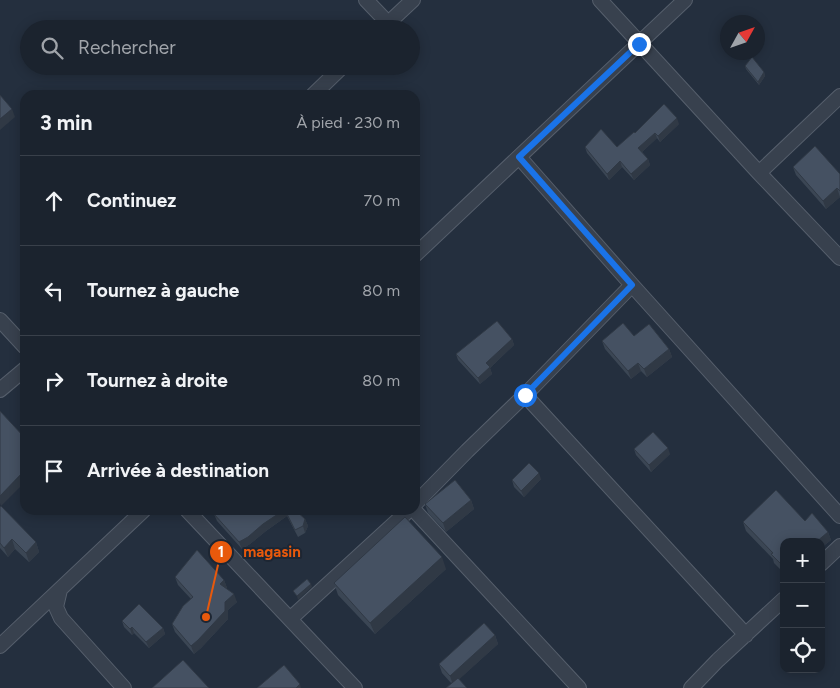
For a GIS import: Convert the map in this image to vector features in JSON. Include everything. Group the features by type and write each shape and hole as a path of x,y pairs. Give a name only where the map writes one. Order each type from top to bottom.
{"street":[{"path":"366,0 381,20"},
{"path":"391,20 413,0"},
{"path":"600,0 840,258"},
{"path":"420,250 685,0"},
{"path":"318,90 333,75"},
{"path":"759,172 840,96"},
{"path":"519,157 840,516"},
{"path":"420,499 632,285"},
{"path":"0,320 20,342"},
{"path":"0,390 20,373"},
{"path":"525,395 746,634"},
{"path":"0,646 139,515"},
{"path":"192,515 355,688"},
{"path":"290,619 404,515"},
{"path":"419,515 578,688"},
{"path":"825,560 840,546"},
{"path":"60,589 56,607 61,618 124,688"},
{"path":"691,688 718,660 780,603"}],"building":[{"path":"750,60 754,60 764,72 758,82 745,66"},
{"path":"0,95 12,109 0,119"},
{"path":"664,104 677,118 658,136 655,133 638,148 648,159 631,174 620,161 607,174 585,147 601,129 617,147 635,133"},
{"path":"815,146 840,174 840,191 837,188 823,201 793,167"},
{"path":"497,321 512,339 486,363 490,367 478,378 456,354"},
{"path":"623,323 634,336 649,324 669,349 644,369 638,363 628,371 602,341"},
{"path":"0,411 20,433 20,475 0,496"},
{"path":"653,432 668,448 649,465 634,449"},
{"path":"529,463 539,473 521,491 512,480"},
{"path":"455,480 471,500 443,523 425,504"},
{"path":"776,490 805,521 812,513 828,532 821,538 780,538 780,563 771,554 773,553 743,522"},
{"path":"1,506 36,542 26,553 12,539 4,548 0,543"},
{"path":"215,515 276,515 248,537 239,542"},
{"path":"288,515 301,515 305,519 303,526 295,530"},
{"path":"405,517 442,557 370,623 334,583"},
{"path":"197,550 224,580 220,584 234,594 225,602 225,611 191,646 172,624 183,606 193,597 175,577"},
{"path":"307,579 311,584 297,596 293,591"},
{"path":"139,604 163,628 146,642 132,627 130,629 122,621"},
{"path":"484,623 495,635 450,676 439,664"},
{"path":"183,660 209,688 152,688"},
{"path":"284,665 300,684 296,688 257,688"},
{"path":"458,678 467,688 446,688"}],"place":[{"name":"magasin","path":"206,617"}],"route":[{"path":"525,395 632,285 519,157 639,44"}]}
